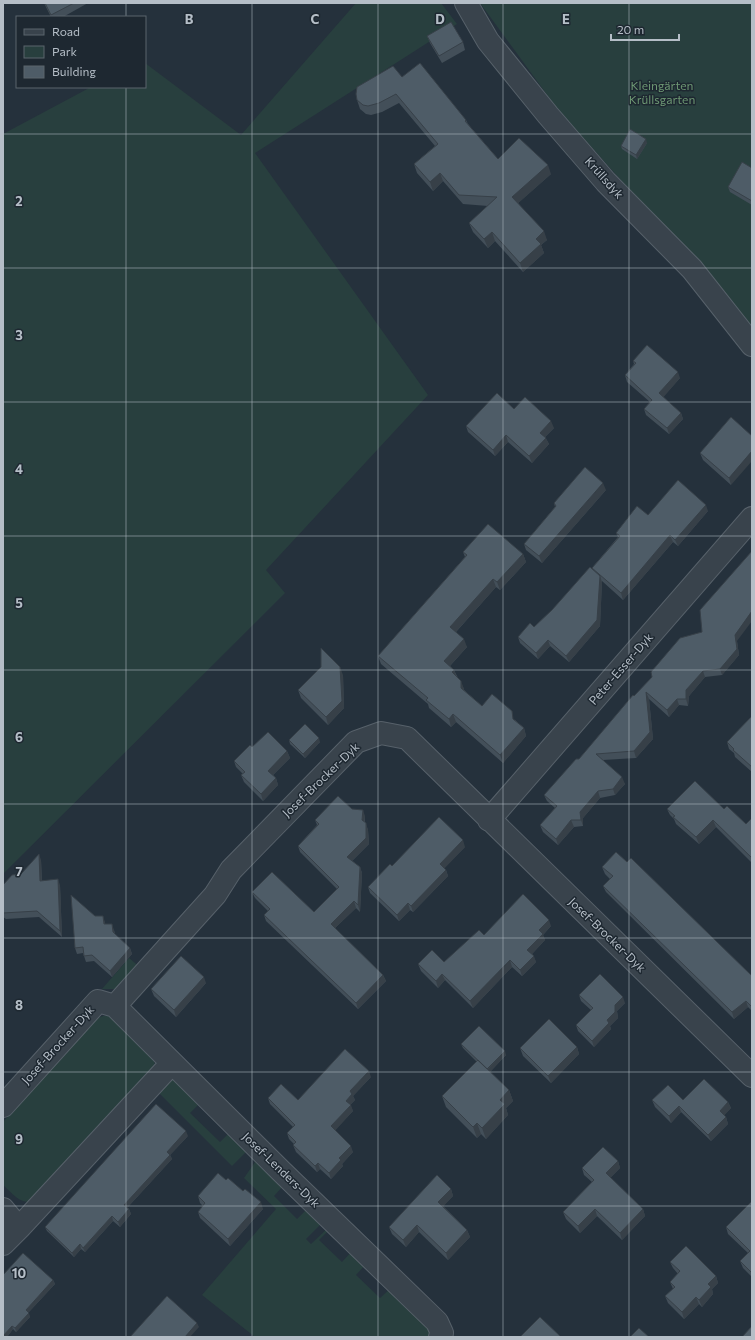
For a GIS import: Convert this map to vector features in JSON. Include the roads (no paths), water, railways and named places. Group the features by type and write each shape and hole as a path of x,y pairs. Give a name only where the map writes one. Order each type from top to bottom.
{"street":[{"name":"Krüllsdyk","path":"466,3 488,41 548,115 606,182 692,269 752,346"},
{"name":"Peter-Esser-Dyk","path":"489,820 752,518"},
{"name":"Josef-Brocker-Dyk","path":"3,1106 98,1001 115,1006 215,895 231,870 356,742 381,733 407,738 752,1076"},
{"name":"Josef-Lenders-Dyk","path":"115,1006 437,1322 442,1333 440,1337"},
{"path":"3,1244 172,1062"},
{"path":"3,1209 19,1228"}],"park label":[{"name":"Kleingärten Krüllsgarten","path":"662,93"}]}
